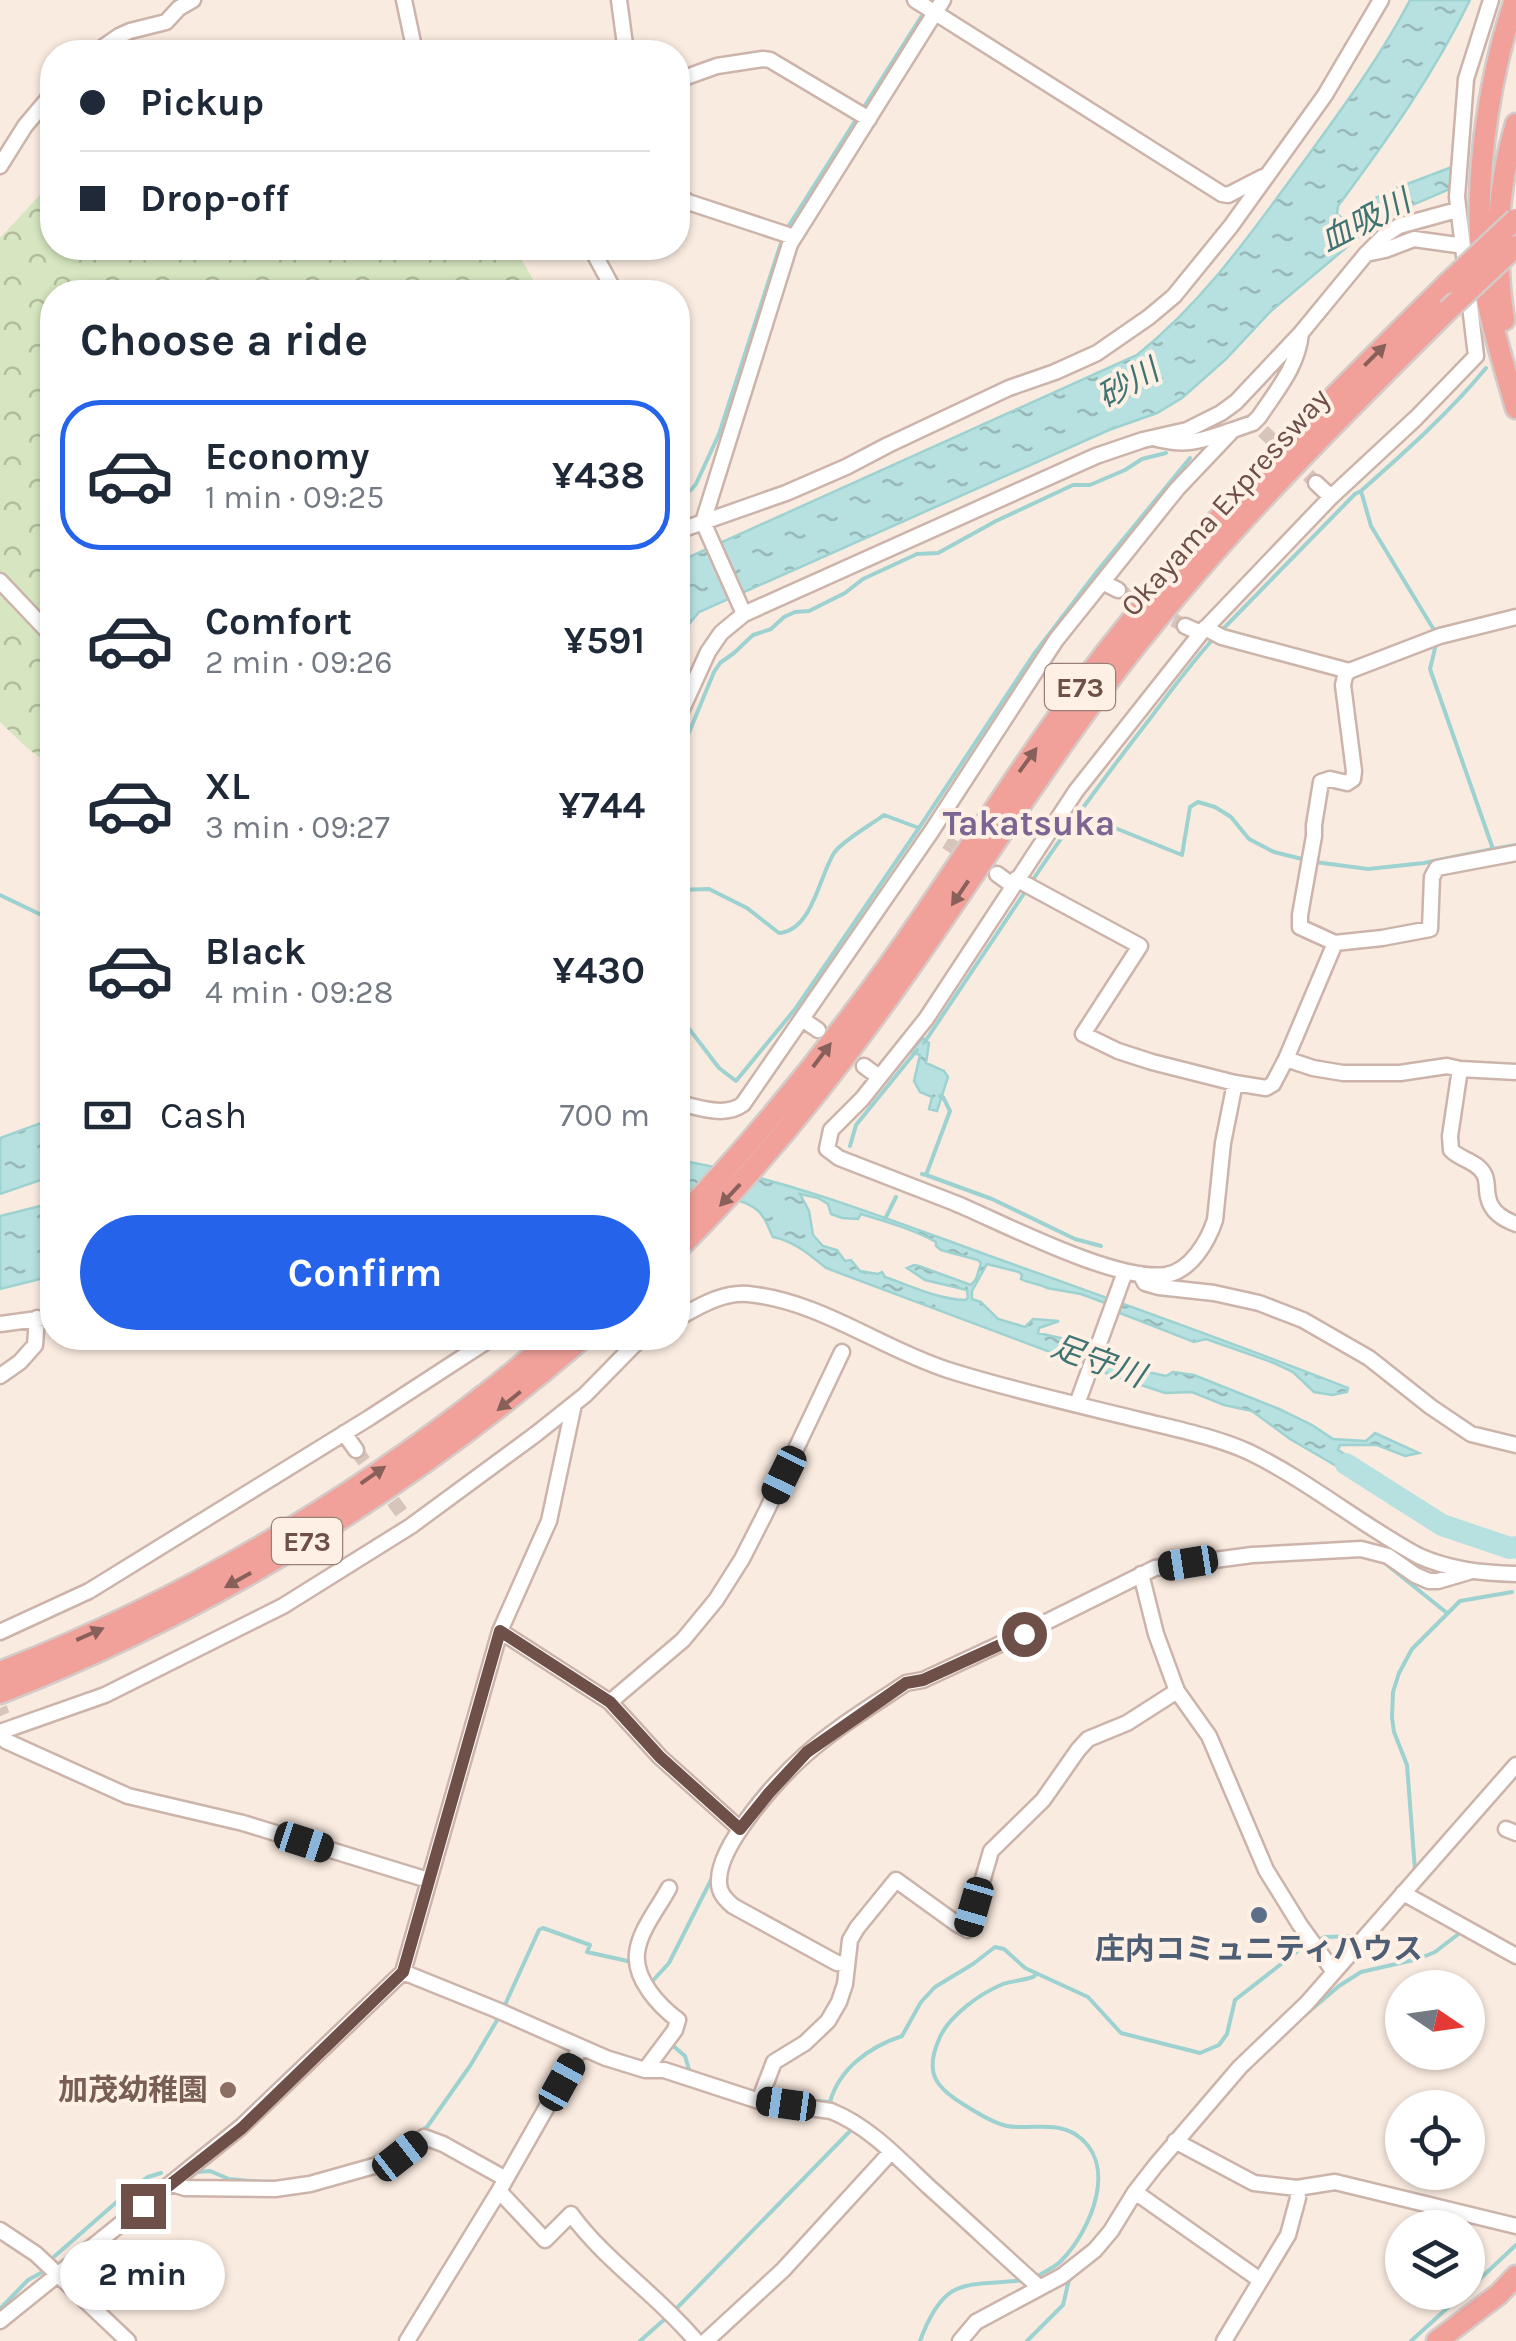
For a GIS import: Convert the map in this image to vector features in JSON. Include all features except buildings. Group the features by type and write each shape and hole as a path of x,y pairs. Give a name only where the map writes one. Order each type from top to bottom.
{"highway":[{"path":"1516,0 1500,56 1484,144 1480,193 1485,287 1516,408"},
{"path":"1513,132 1502,187 1498,246 1501,305 1516,390"},
{"name":"Okayama Expressway","path":"690,1211 770,1135 996,804 1151,595 1271,460 1516,219"},
{"name":"Okayama Expressway","path":"690,1234 907,972 1104,686 1166,606 1285,474 1516,246"},
{"name":"E73","path":"0,1672 156,1602 286,1530 418,1444 539,1350"},
{"name":"E73","path":"0,1693 163,1621 298,1547 492,1414 569,1350"},
{"path":"1437,2341 1507,2298 1516,2276"}],"street":[{"path":"113,40 130,30 166,22 193,0"},
{"path":"404,0 412,40"},
{"path":"619,0 624,40"},
{"path":"914,0 939,6 1222,194 1228,195 1268,174"},
{"path":"690,528 705,526 801,486 1009,388 1097,353 1124,336 1174,296 1231,226 1325,95 1381,0"},
{"path":"1491,0 1466,79 1457,204 1476,356 1332,498 1210,632 1076,791 1022,884 926,1019 862,1099 831,1130 827,1149 840,1158 1145,1283 1214,1292 1259,1303 1303,1320 1369,1358 1430,1408 1470,1434 1516,1445"},
{"path":"742,610 705,526 794,237 863,115 939,6"},
{"path":"690,76 717,66 770,60 863,115"},
{"path":"0,166 4,148 40,108"},
{"path":"690,203 794,237"},
{"path":"690,692 720,633 742,610 1096,456 1187,430 1222,413 1300,333 1366,254 1399,226 1457,204"},
{"path":"1366,254 1414,239 1457,245"},
{"path":"1152,438 1179,444 1199,442 1233,430 1258,427 1299,351 1300,333"},
{"path":"690,1105 734,1111 743,1104 931,832 1056,640 1111,587 1177,489 1233,430"},
{"path":"1316,483 1332,498"},
{"path":"0,581 40,623"},
{"path":"1516,617 1436,638 1345,676 1354,771 1347,783 1330,779 1321,782 1300,926 1335,943 1430,929 1432,877 1437,868 1516,853"},
{"path":"1185,626 1350,671"},
{"path":"931,832 946,842"},
{"path":"996,874 1140,946 1083,1034 1135,1056 1235,1083 1266,1088 1273,1084 1335,943"},
{"path":"802,1018 818,1030"},
{"path":"1286,1059 1343,1073 1400,1073 1447,1066 1516,1072"},
{"path":"864,1066 879,1077"},
{"path":"1460,1069 1451,1150 1478,1166 1486,1176 1493,1210 1516,1224"},
{"path":"1129,1276 1177,1271 1195,1256 1212,1230 1235,1083"},
{"path":"1078,1399 1129,1276"},
{"path":"690,1312 732,1294 769,1298 827,1317 926,1362 999,1385 1078,1399 1248,1452 1419,1556 1470,1572 1516,1574"},
{"path":"0,1324 40,1319"},
{"path":"0,1376 35,1345 40,1330"},
{"path":"0,1632 89,1591 473,1350"},
{"path":"428,1880 243,1823 128,1796 6,1742 3,1728 105,1695 265,1615 574,1404 629,1350"},
{"path":"610,1702 683,1640 716,1600 766,1512 842,1352"},
{"path":"0,2321 50,2267 172,2184 242,2128 403,1972 500,1631 549,1522 574,1404"},
{"path":"344,1433 356,1450"},
{"path":"847,1964 733,1906 723,1897 720,1871 737,1827 807,1752 906,1683 923,1680 1024,1634 1155,1568 1252,1555 1361,1549 1388,1556 1430,1581 1470,1572"},
{"path":"1141,1574 1156,1634 1177,1691 1210,1736 1266,1870 1334,1972"},
{"path":"500,1631 610,1702 660,1757 737,1827"},
{"path":"760,2098 774,2062 828,2021 845,1984 850,1940 896,1880 968,1930 991,1851 1043,1800 1078,1750 1088,1739 1128,1723 1177,1691"},
{"path":"960,2341 976,2322 1033,2282 1062,2276 1094,2250 1240,2067 1306,2004 1516,1765"},
{"path":"646,2070 678,2020 664,2009 637,1966 637,1951 669,1888"},
{"path":"1403,1893 1516,1956"},
{"path":"403,1972 646,2070 664,2070 760,2098 831,2111 857,2124 891,2152 1033,2282"},
{"path":"407,2341 581,2047"},
{"path":"172,2184 210,2189 276,2189 310,2184 400,2156 424,2137 443,2144 502,2185 546,2240 572,2214 624,2271 673,2313 696,2341"},
{"path":"1178,2143 1254,2184 1298,2188 1336,2182 1516,2226"},
{"path":"706,2341 783,2270 891,2152"},
{"path":"1224,2341 1288,2235 1298,2188"},
{"path":"1139,2194 1260,2280"},
{"path":"0,2230 50,2267 128,2341"}],"green space":[{"path":"40,195 40,260 522,260 533,280 40,280 40,758 0,722 0,238"}],"water":[{"path":"1410,0 1470,0 1425,80 1338,206 1337,214 1343,219 1394,189 1452,167 1450,189 1398,211 1360,236 1271,311 1182,398 1157,413 1109,430 699,612 690,623 690,557 1137,355 1184,313 1224,267 1385,44"},
{"path":"923,1038 929,1043 926,1063 948,1077 937,1111 929,1109 932,1097 920,1092 914,1081 920,1055 910,1052"},
{"path":"40,1123 40,1180 0,1194 0,1138"},
{"path":"690,1162 758,1177 836,1201 1348,1388 1347,1392 1332,1395 1314,1392 1293,1372 1274,1363 1206,1339 1194,1342 1081,1294 1028,1282 1021,1279 1019,1272 987,1264 972,1291 972,1299 981,1302 998,1319 1025,1327 1033,1319 1059,1321 1039,1328 1038,1333 1079,1342 1129,1368 1166,1376 1173,1372 1194,1375 1279,1409 1333,1439 1366,1441 1375,1433 1419,1453 1405,1456 1377,1445 1340,1445 1338,1450 1371,1470 1374,1479 1369,1485 1290,1439 1252,1411 1192,1392 1165,1393 1114,1376 826,1268 795,1245 773,1237 757,1210 730,1198 690,1190","holes":["800,1194 828,1204 831,1214 858,1219 861,1214 927,1237 941,1250 978,1260 981,1263 971,1285 919,1266 907,1268 925,1280 967,1290 968,1298 934,1295 885,1277 882,1272 860,1271 851,1260 845,1261 837,1250 823,1246 813,1235 809,1211"]},
{"path":"40,1206 40,1279 0,1289 0,1216"}],"waterway":[{"path":"862,110 921,17"},
{"path":"788,227 857,118"},
{"path":"690,490 719,434 781,243"},
{"path":"1362,490 1442,416 1486,368"},
{"path":"690,730 714,672 753,635 771,629 795,612 809,611 863,579 917,554 938,553 1073,485 1090,485 1142,459 1166,453"},
{"path":"690,890 709,889 747,908 779,933 790,930 807,913 834,853 850,838 884,815 919,828 1034,654 1190,458"},
{"path":"1222,630 1361,491 1371,526 1434,630 1468,622"},
{"path":"1032,881 1106,777 1215,637"},
{"path":"1436,644 1430,669 1493,849 1516,845"},
{"path":"1078,813 1182,855 1190,807 1198,802 1231,817 1249,839 1274,852 1306,860"},
{"path":"690,1030 719,1068 736,1081 796,1008 919,828"},
{"path":"1315,862 1368,869 1493,849"},
{"path":"924,1043 1027,889"},
{"path":"0,895 40,914"},
{"path":"850,1146 856,1125 917,1050"},
{"path":"922,1174 926,1175 950,1111 940,1096"},
{"path":"926,1175 992,1199 1075,1239 1101,1246"},
{"path":"885,1219 896,1197"},
{"name":"足守川","path":"1346,1464 1442,1525 1516,1547"},
{"path":"1381,1560 1447,1613"},
{"path":"1122,1577 1140,1567"},
{"path":"1415,1870 1407,1765 1392,1718 1393,1692 1399,1673 1412,1649 1460,1601 1512,1592"},
{"path":"648,1986 669,1963 714,1874"},
{"path":"1317,1940 1356,1936 1385,1904"},
{"path":"504,2007 543,1928 590,1945 587,1952 632,1962"},
{"path":"1305,2015 1361,1972 1418,1959 1435,1952 1461,1932"},
{"path":"836,2106 830,2102 848,2070 878,2046 902,2036 921,2002 935,1987 995,1947 1004,1949 1025,1968 1088,1997 1121,2033 1200,2053 1219,2045 1227,2034 1235,2000 1308,1943"},
{"path":"1036,2277 1061,2261 1090,2215 1098,2179 1089,2147 1067,2130 1007,2126 991,2120 940,2086 933,2061 940,2037 967,2006 1003,1984 1037,1974"},
{"path":"420,2132 470,2066 499,2017"},
{"path":"671,2044 685,2056 690,2073"},
{"path":"800,2100 830,2102"},
{"path":"673,2312 855,2126"},
{"path":"197,2172 262,2182"},
{"path":"48,2262 135,2186 161,2173"},
{"path":"1485,2274 1516,2245"},
{"path":"1027,2341 1063,2305 1069,2280 1086,2265"},
{"path":"0,2309 28,2280 48,2269"},
{"path":"920,2341 929,2319 949,2294 973,2284 1026,2280"},
{"path":"1411,2341 1445,2310"},
{"path":"640,2341 666,2318"}],"tunnel":[{"path":"1263,431 1316,483"},
{"path":"1118,590 1185,626"},
{"path":"946,842 971,858"},
{"path":"356,1450 404,1516"},
{"path":"0,1708 3,1715"}],"place":[{"name":"庄内コミュニティハウス","path":"1259,1915"},
{"name":"加茂幼稚園","path":"228,2090"}],"district":[{"name":"Takatsuka","path":"1029,823"}],"route":[{"path":"143,2206 242,2128 403,1972 500,1631 610,1702 660,1757 740,1829 807,1752 906,1683 923,1680 1024,1634"}],"water label":[{"name":"血吸川","path":"1365,221"},
{"name":"砂川","path":"1128,384"}]}
